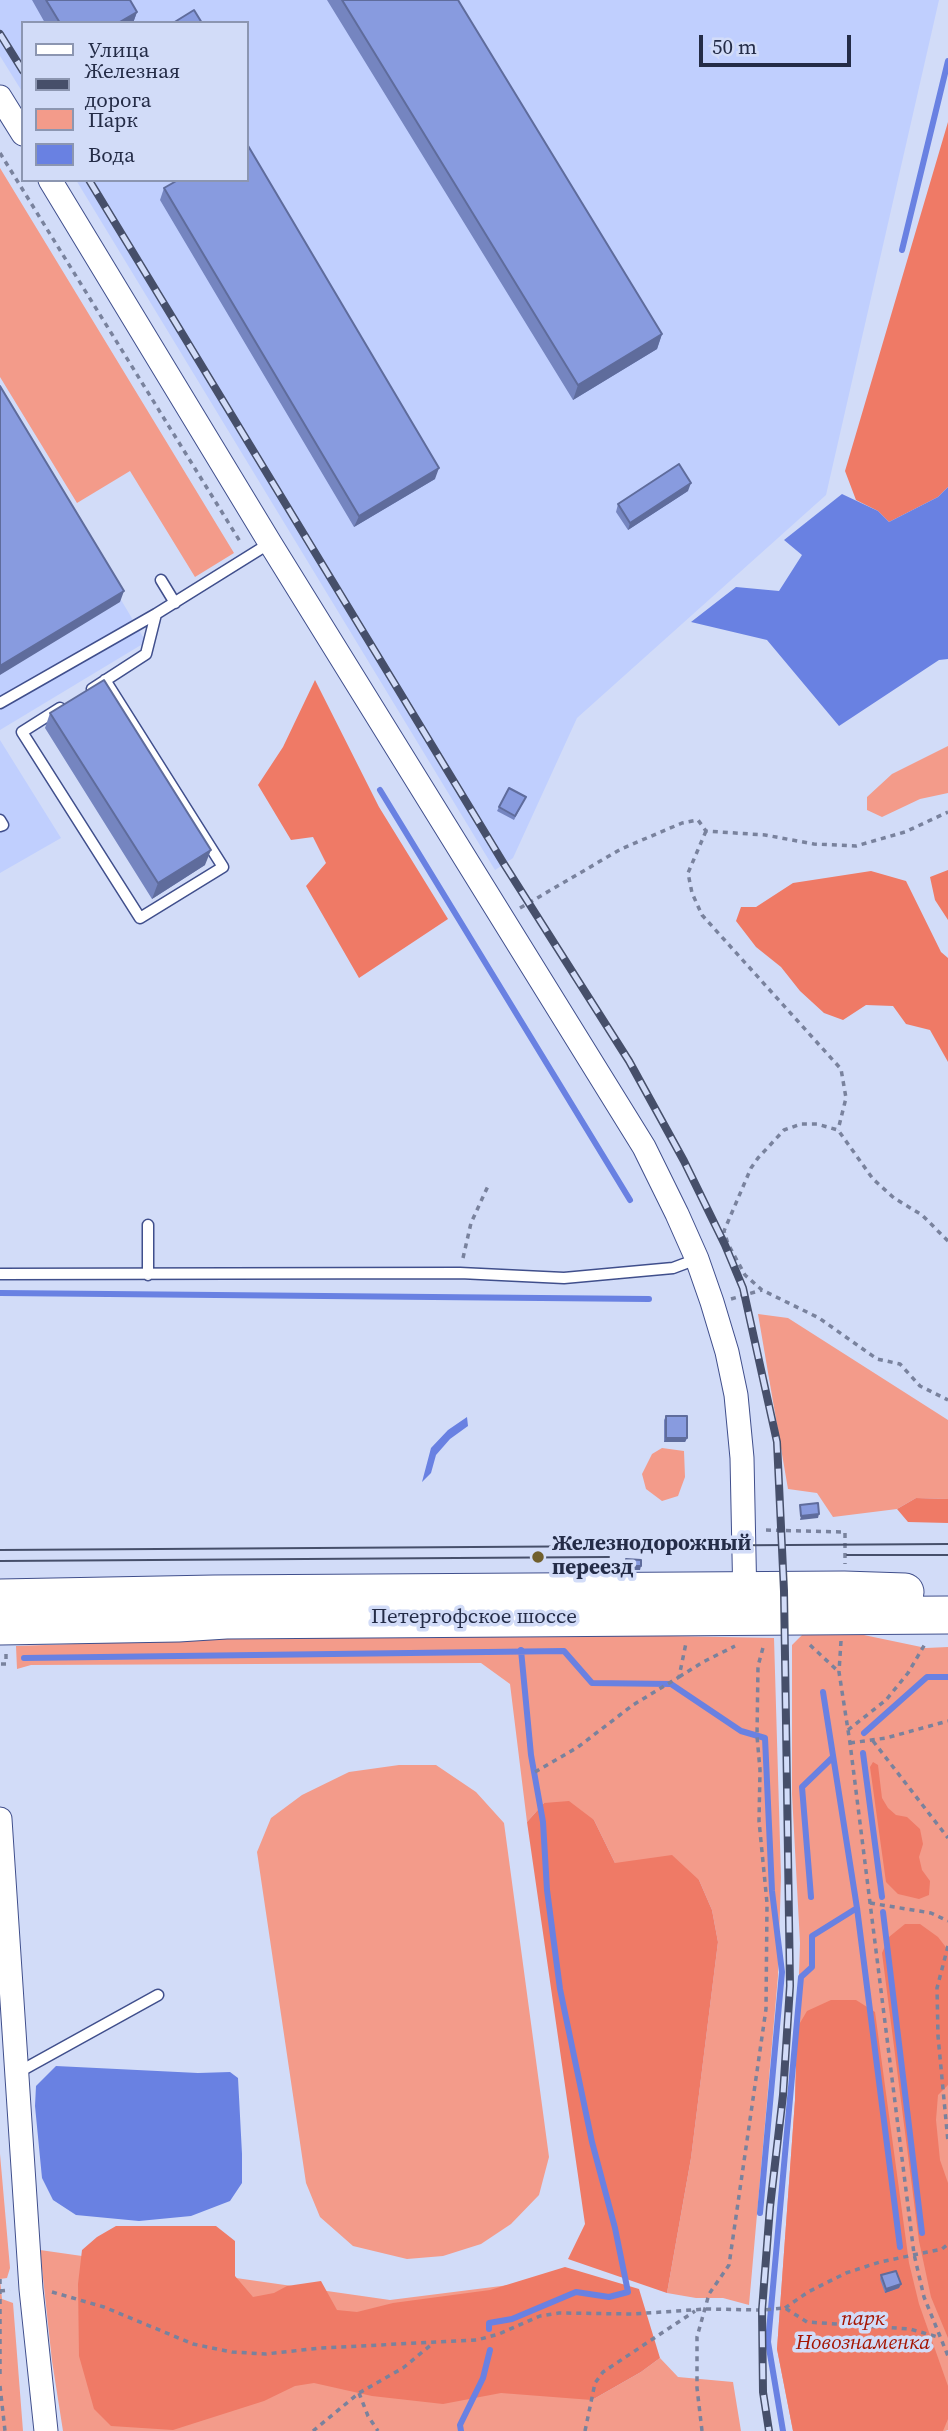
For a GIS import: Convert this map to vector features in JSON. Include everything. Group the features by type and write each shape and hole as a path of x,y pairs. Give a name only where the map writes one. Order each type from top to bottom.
{"main road":[{"name":"Петергофское шоссе","path":"0,1626 226,1620 760,1621 844,1590 948,1593"},
{"name":"Петергофское шоссе","path":"0,1598 214,1594 760,1621 938,1627"}],"street":[{"path":"0,97 21,131"},
{"path":"52,182 270,543 644,1147 697,1259 727,1352 736,1395 760,1621"},
{"path":"0,1819 31,2289 46,2431"}],"lane":[{"path":"0,703 175,603 270,543"},
{"path":"161,580 175,603"},
{"path":"85,693 146,654 156,614"},
{"path":"74,700 22,732 141,918 223,867 105,680"},
{"path":"0,820 3,825 0,826"},
{"path":"148,1225 148,1275"},
{"path":"0,1274 460,1273 564,1278 673,1268 697,1259"},
{"path":"17,2073 158,1995"}],"path":[{"path":"0,153 249,557"},
{"path":"706,831 765,835 814,844 856,846 905,832 948,812"},
{"path":"502,918 646,836 698,820 706,831"},
{"path":"706,831 688,873 692,893 702,915 841,1069 846,1098 838,1130"},
{"path":"948,1241 922,1215 894,1198 873,1179 838,1130 817,1124 801,1124 784,1130 751,1168 724,1231 728,1244 746,1275 762,1290 819,1318 877,1359 900,1364 920,1386 948,1400"},
{"path":"460,1273 471,1223 488,1186"},
{"path":"714,1306 762,1290"},
{"path":"766,1531 845,1532 845,1566"},
{"path":"760,1621 839,1672"},
{"path":"535,1772 578,1747 633,1705 679,1678 760,1621"},
{"path":"702,2431 697,2388 697,2337 709,2294 729,2265 766,2009 767,1903 759,1821 757,1680 764,1643 772,1630 760,1621"},
{"path":"848,1730 886,1700 908,1673 938,1627"},
{"path":"842,1638 839,1672 914,2254 924,2297 938,2337 948,2356"},
{"path":"679,1678 687,1641"},
{"path":"850,1743 873,1741 948,1721"},
{"path":"873,1741 948,1838"},
{"path":"870,1903 931,1913 948,1921"},
{"path":"948,1946 937,1988 938,2036 948,2142"},
{"path":"943,2080 948,2076"},
{"path":"51,2292 104,2306 193,2344 232,2352 266,2354 320,2348 477,2340 499,2334 540,2316 559,2313 633,2314 697,2309 785,2308 808,2292 846,2273 880,2262 942,2249 948,2244"},
{"path":"0,2279 0,2377"},
{"path":"0,2291 14,2290"},
{"path":"785,2308 807,2322 910,2329 938,2337"},
{"path":"585,2431 595,2383 603,2372 697,2309"},
{"path":"313,2431 359,2393 403,2368 432,2344"},
{"path":"0,2386 5,2431"},
{"path":"359,2393 368,2416 378,2431"}],"shaded area":[{"path":"0,0 939,0 826,495 577,718 513,858 495,870 77,182 248,182 248,21 21,21 21,90 0,56"},
{"path":"0,396 146,642 0,730"},
{"path":"0,740 61,838 0,873"}],"green space":[{"path":"948,122 948,487 938,497 889,522 878,511 856,500 845,471"},
{"path":"0,168 234,553 195,577 130,471 77,503 0,377"},
{"path":"315,680 379,807 448,919 359,978 306,886 326,863 313,837 291,840 258,785 283,747"},
{"path":"948,746 948,793 920,799 882,817 867,810 867,797 892,774"},
{"path":"948,870 948,920 935,900 930,877"},
{"path":"871,871 906,881 941,952 948,958 948,1062 930,1030 906,1024 893,1006 866,1005 843,1020 824,1013 800,991 781,967 756,947 736,921 741,907 756,907 793,883"},
{"path":"758,1314 788,1318 948,1420 948,1499 916,1498 897,1509 833,1517 817,1493 788,1489"},
{"path":"662,1448 684,1451 685,1477 678,1496 662,1501 646,1489 642,1474 652,1454"},
{"path":"916,1498 948,1499 948,1523 908,1522 897,1509"},
{"name":"парк Новознаменка","path":"804,1633 859,1634 926,1648 948,1647 948,2430 945,2431 793,2431 777,2349 795,2100 800,1943 792,1794 792,1645"},
{"path":"227,1635 774,1638 781,1877 778,1976 749,2305 723,2298 696,2298 667,2293 691,2158 718,1942 712,1910 699,1880 615,1863 594,1820 544,1803 527,1822 510,1684 481,1663 31,1665 17,1669 16,1646 190,1640"},
{"path":"873,1762 878,1765 882,1798 888,1808 896,1815 907,1817 920,1829 923,1844 919,1857 922,1870 930,1881 929,1895 919,1899 898,1894 886,1882 870,1767"},
{"path":"399,1765 436,1765 476,1792 504,1823 549,2157 539,2195 511,2224 481,2244 443,2256 407,2259 353,2246 320,2217 306,2183 257,1852 271,1818 302,1795 349,1772"},
{"path":"569,1801 594,1820 615,1863 672,1855 699,1880 712,1910 718,1942 691,2158 667,2293 568,2259 585,2224 527,1822 544,1803"},
{"path":"905,1924 920,1924 938,1937 948,1950 948,2085 938,2095 936,2120 940,2160 948,2183 948,2338 931,2297 919,2241 882,1953 889,1937"},
{"path":"831,2000 856,2000 875,2012 909,2263 919,2304 948,2386 948,2419 943,2431 793,2431 777,2349 795,2100 797,2028 807,2011"},
{"path":"0,2154 10,2268 7,2278 0,2279"},
{"path":"116,2226 216,2226 235,2241 235,2276 253,2297 274,2293 287,2286 321,2281 337,2310 357,2312 393,2303 490,2290 565,2267 639,2289 660,2358 592,2400 501,2393 443,2404 372,2396 314,2383 295,2386 264,2401 173,2430 111,2426 94,2409 79,2356 78,2284 82,2250"},
{"path":"40,2250 390,2300 533,2282 592,2400 660,2358 678,2377 733,2382 741,2431 63,2431"},
{"path":"0,2279 2,2299 13,2303 23,2431 0,2431"}],"water":[{"path":"948,487 948,659 939,660 839,726 767,640 691,622 736,587 779,591 802,555 784,540 842,494 878,511 889,522 938,497"},
{"path":"467,1417 468,1426 450,1439 436,1455 431,1473 422,1482 431,1448 448,1430"},
{"path":"56,2066 198,2073 230,2072 238,2078 242,2183 230,2201 191,2216 139,2221 76,2215 53,2200 42,2178 35,2106 36,2086"}],"building":[{"path":"46,0 130,0 137,12 121,21 59,21"},
{"path":"342,0 458,0 662,334 578,385"},
{"path":"194,10 201,21 176,21"},
{"path":"248,146 439,468 359,516 164,188 174,182 248,182"},
{"path":"0,386 124,591 0,666"},
{"path":"679,464 691,483 630,523 618,504"},
{"path":"104,680 211,850 158,883 50,713"},
{"path":"509,788 526,797 515,816 499,807"},
{"path":"666,1416 687,1416 687,1438 666,1438"},
{"path":"818,1503 819,1514 801,1516 800,1505"},
{"path":"626,1559 641,1560 641,1566 626,1566"},
{"path":"896,2271 901,2284 886,2289 881,2275"}],"waterway":[{"path":"902,250 948,61"},
{"path":"380,790 630,1200"},
{"path":"0,1293 649,1299"},
{"path":"489,2329 489,2323 512,2319 576,2292 609,2297 628,2292 615,2228 592,2142 560,1989 547,1890 543,1822 531,1755 521,1650"},
{"path":"24,1658 564,1651 592,1683 671,1684 741,1731 765,1738 772,1891 782,1972 760,2213"},
{"path":"864,1733 927,1677 948,1677"},
{"path":"823,1692 857,1908 900,2247"},
{"path":"863,1753 882,1897"},
{"path":"811,1897 802,1787 832,1758"},
{"path":"783,2431 768,2342 801,1977 812,1967 812,1936 857,1908"},
{"path":"883,1912 922,2233"},
{"path":"461,2431 460,2425 483,2378 490,2350"}],"tram line":[{"path":"0,1550 948,1544"},
{"path":"847,1555 948,1555"},
{"path":"0,1561 609,1557"}],"railway":[{"path":"0,34 21,68"},
{"path":"90,182 504,864 629,1061 684,1161 743,1288 777,1442 784,1591 790,1986 783,2095 762,2310 763,2392 769,2431"}],"place":[{"name":"Железнодорожный переезд","path":"538,1557"}]}
